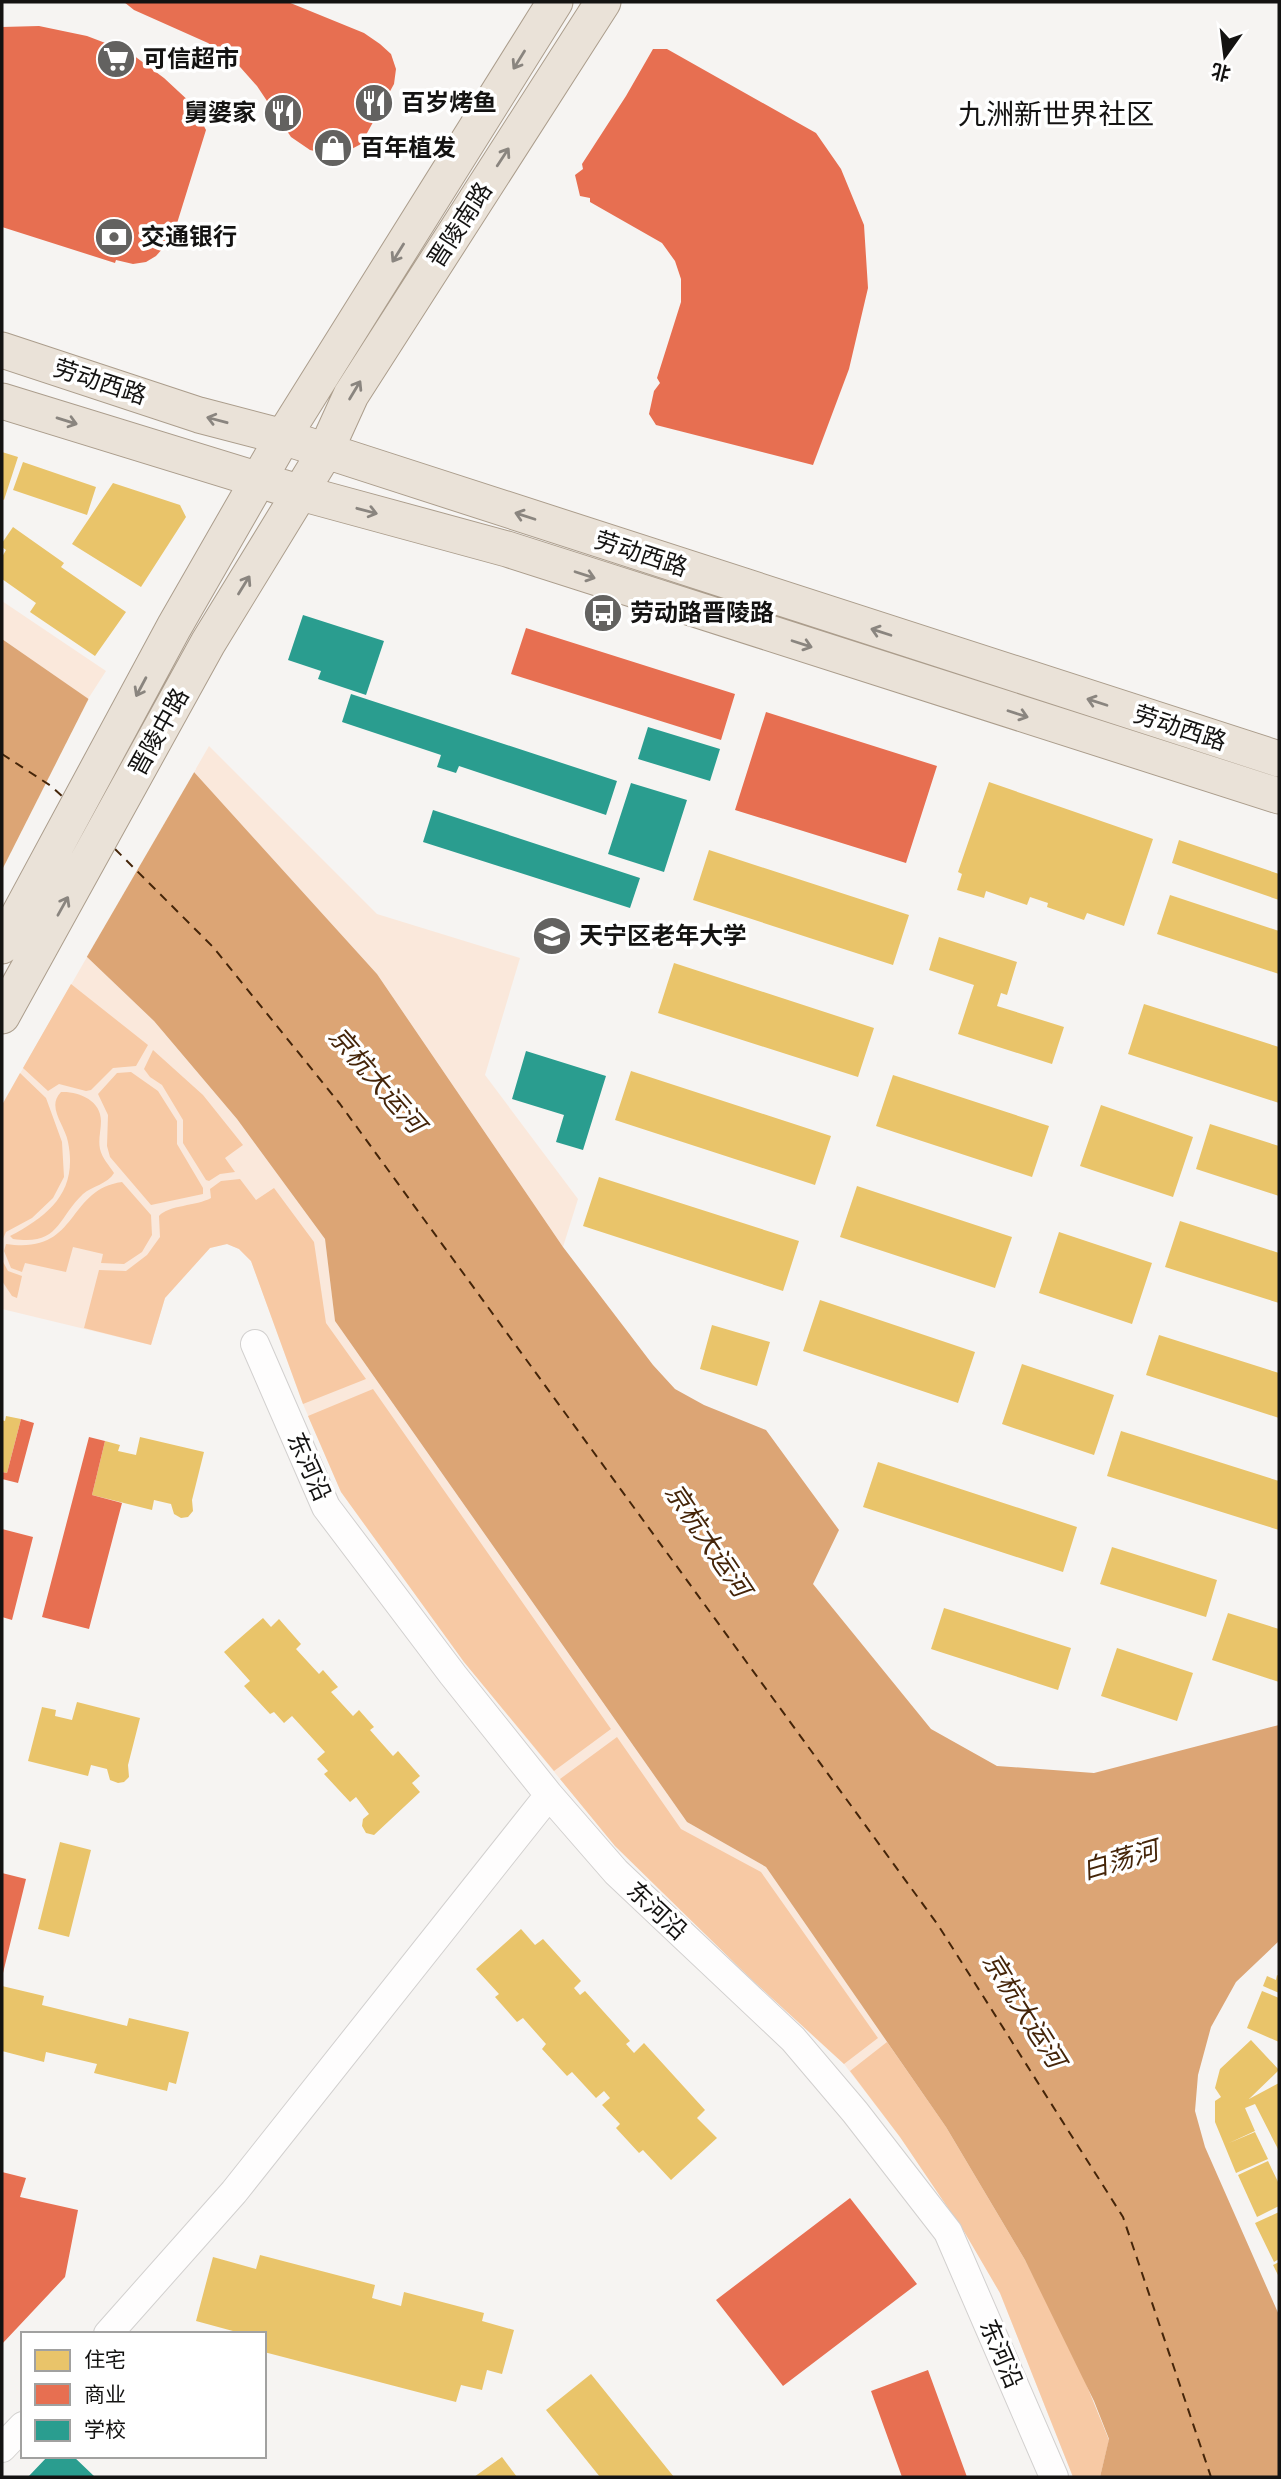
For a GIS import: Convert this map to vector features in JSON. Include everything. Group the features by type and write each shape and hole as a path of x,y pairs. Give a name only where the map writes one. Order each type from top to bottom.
{"main road":[{"name":"晋陵南路","path":"283,437 555,2"},
{"name":"晋陵南路","path":"325,452 351,395 603,2"},
{"name":"劳动西路","path":"2,349 199,415 283,437 1279,759"},
{"name":"劳动西路","path":"2,401 258,481 507,549 1279,796"},
{"name":"晋陵中路","path":"2,945 174,627 283,437"},
{"name":"晋陵中路","path":"2,1016 208,643 325,452"}],"street":[{"name":"东河沿","path":"256,1344 326,1507 453,1675 615,1872 793,2039 855,2112 948,2232 1054,2477"},
{"path":"110,2332 234,2192 549,1795"},
{"path":"2,2448 21,2428"}],"shaded area":[{"path":"2,601 106,671 88,699 2,639"},
{"path":"209,746 377,914 520,958 485,1075 578,1199 563,1247 377,974 194,772"},
{"path":"87,957 154,1021 237,1119 325,1239 335,1321 687,1822 766,1867 946,2127 1100,2477 1073,2477 1000,2293 965,2233 900,2137 844,2064 749,1977 615,1846 464,1662 341,1492 303,1404 251,1261 239,1249 227,1244 210,1248 165,1298 151,1345 2,1309 2,1105"},
{"path":"71,984 148,1045 136,1066 113,1068 91,1090 59,1084 48,1091 23,1068"},
{"path":"153,1050 203,1095 243,1145 225,1158 235,1172 206,1180 183,1143 183,1120 162,1085 144,1069"},
{"path":"131,1072 158,1091 177,1121 177,1144 203,1188 203,1194 151,1205 110,1157 107,1146 108,1115 98,1094 117,1073"},
{"path":"20,1073 46,1098 62,1142 64,1177 53,1198 32,1218 6,1232 2,1241 2,1105"},
{"path":"61,1092 81,1095 97,1107 101,1121 100,1149 114,1173 108,1180 83,1194 49,1234 28,1240 13,1239 10,1236 49,1210 65,1188 70,1159 68,1142 55,1104"},
{"path":"240,1179 256,1200 274,1188 314,1242 326,1323 366,1379 303,1404 251,1261 239,1249 227,1244 210,1248 165,1298 151,1345 84,1328 99,1270 126,1271 147,1255 160,1237 159,1216 163,1212 205,1201 211,1198 210,1189 221,1181"},
{"path":"122,1182 151,1215 152,1235 142,1252 124,1264 101,1263 103,1254 73,1247 66,1272 25,1263 22,1272 11,1268 4,1251 6,1244 30,1245 47,1240 60,1231 90,1197 104,1187"},
{"path":"2,1260 8,1271 22,1276 17,1298 12,1296 2,1281"},
{"path":"373,1389 611,1729 554,1771 464,1662 341,1492 308,1416"},
{"path":"617,1737 681,1829 761,1872 878,2038 844,2064 749,1977 615,1846 560,1779"},
{"path":"887,2042 946,2127 1025,2260 1078,2364 1109,2440 1100,2477 1073,2477 1000,2293 965,2233 900,2137 850,2071"}],"water":[{"path":"2,639 194,772 377,974 563,1247 653,1365 675,1389 704,1405 766,1430 839,1530 813,1584 931,1729 997,1766 1094,1773 1279,1725 1279,1941 1236,1982 1211,2027 1198,2075 1195,2111 1205,2147 1279,2315 1279,2477 1100,2477 1109,2439 1094,2401 1025,2260 946,2127 766,1867 687,1822 335,1321 325,1239 237,1119 154,1021 87,957 2,886"}],"pier":[{"path":"90,696 196,769 85,960 2,890 2,870"}],"building: 住宅":[{"path":"2,452 18,457 4,500 2,499"},
{"path":"23,462 96,487 87,515 13,490"},
{"path":"113,483 180,505 186,517 141,587 72,544"},
{"path":"13,527 64,563 61,567 126,612 95,656 30,612 36,603 2,579 2,557 6,550 2,543"},
{"path":"989,782 1153,839 1124,926 1087,913 1084,920 1047,907 1048,903 1030,897 1027,905 986,891 984,898 957,890 962,874 958,872"},
{"path":"1179,840 1279,874 1279,900 1172,863"},
{"path":"709,850 909,915 893,965 693,900"},
{"path":"1170,895 1279,931 1279,974 1157,934"},
{"path":"939,937 1017,962 1007,995 1001,993 997,1006 1064,1027 1052,1064 958,1034 974,985 929,970"},
{"path":"674,963 874,1028 858,1077 658,1013"},
{"path":"1144,1004 1279,1047 1279,1103 1128,1054"},
{"path":"631,1071 831,1136 815,1185 615,1120"},
{"path":"893,1075 1049,1126 1032,1177 876,1126"},
{"path":"1101,1105 1193,1137 1173,1197 1080,1166"},
{"path":"1210,1124 1279,1146 1279,1196 1196,1169"},
{"path":"599,1177 799,1241 783,1291 583,1226"},
{"path":"857,1186 1012,1237 995,1288 840,1237"},
{"path":"1180,1221 1279,1253 1279,1303 1165,1267"},
{"path":"1059,1232 1152,1263 1132,1324 1039,1293"},
{"path":"820,1300 975,1352 958,1403 803,1351"},
{"path":"712,1325 770,1342 757,1386 700,1369"},
{"path":"1159,1335 1279,1373 1279,1418 1146,1375"},
{"path":"1022,1364 1114,1395 1094,1455 1002,1424"},
{"path":"6,1416 21,1419 7,1473 2,1472 2,1420 5,1421"},
{"path":"1121,1431 1279,1481 1279,1530 1107,1476"},
{"path":"140,1437 204,1452 192,1500 193,1511 188,1517 181,1518 174,1514 171,1504 154,1500 152,1510 92,1495 105,1441 120,1445 118,1451 136,1455"},
{"path":"878,1462 1077,1527 1063,1572 863,1507"},
{"path":"1112,1547 1217,1580 1206,1617 1100,1584"},
{"path":"944,1608 1071,1648 1058,1690 931,1649"},
{"path":"1228,1613 1279,1629 1279,1682 1212,1660"},
{"path":"263,1618 271,1627 279,1619 301,1644 296,1649 319,1674 323,1670 338,1687 331,1692 353,1716 359,1710 374,1727 370,1730 393,1756 398,1751 420,1776 412,1783 420,1792 374,1835 366,1833 362,1826 363,1819 369,1814 356,1797 350,1802 324,1774 328,1771 317,1759 325,1752 292,1716 284,1723 274,1712 270,1714 244,1686 250,1681 224,1652"},
{"path":"1117,1648 1193,1673 1177,1721 1101,1696"},
{"path":"77,1702 140,1718 128,1765 129,1777 124,1782 110,1780 107,1769 91,1765 88,1776 28,1761 42,1707 56,1710 55,1716 72,1720"},
{"path":"60,1842 91,1850 69,1937 38,1929"},
{"path":"521,1929 535,1945 543,1939 581,1981 574,1988 580,1995 585,1991 630,2041 626,2044 634,2053 644,2043 705,2110 697,2118 717,2138 671,2180 643,2150 639,2153 616,2128 620,2124 602,2105 610,2098 604,2091 596,2098 572,2072 567,2076 542,2049 546,2044 523,2018 517,2022 495,1997 499,1994 476,1969"},
{"path":"1277,1975 1279,1993 1263,1986 1267,1976 1276,1980"},
{"path":"2,1986 44,1996 42,2005 127,2026 129,2018 189,2032 176,2084 169,2082 167,2091 94,2073 97,2064 46,2052 44,2062 2,2051"},
{"path":"1262,1991 1279,1998 1279,2042 1247,2028"},
{"path":"1251,2040 1279,2070 1249,2099 1279,2083 1279,2151 1255,2104 1245,2108 1255,2131 1229,2143 1255,2132 1268,2159 1236,2173 1215,2122 1215,2101 1221,2097 1215,2088 1220,2069"},
{"path":"1268,2161 1279,2184 1279,2206 1257,2217 1238,2175"},
{"path":"1279,2212 1279,2259 1274,2262 1255,2223"},
{"path":"260,2255 375,2285 372,2298 401,2306 404,2292 484,2313 482,2321 514,2330 502,2374 487,2370 482,2390 461,2385 456,2402 266,2353 266,2332 237,2332 196,2321 213,2257 256,2269"},
{"path":"1279,2262 1279,2277 1273,2265"},
{"path":"591,2374 674,2477 600,2477 546,2410"},
{"path":"502,2457 517,2477 474,2477"}],"building: 商业":[{"path":"124,2 288,2 364,33 380,44 391,54 396,69 394,84 361,144 346,152 332,155 310,150 291,137 257,86 233,59 208,43 134,10"},
{"path":"39,26 87,36 129,52 164,78 192,104 206,130 169,249 164,247 146,262 133,264 116,260 115,263 2,227 2,27"},
{"path":"653,49 667,49 816,133 841,169 864,225 868,288 849,369 813,465 656,425 649,414 654,391 660,383 657,378 681,302 681,279 675,261 662,243 590,202 590,198 580,196 575,175 583,169 582,164"},
{"path":"526,628 735,694 721,740 511,674"},
{"path":"766,712 937,766 906,863 735,810"},
{"path":"21,1419 34,1423 18,1483 2,1479 2,1472 7,1473"},
{"path":"89,1437 105,1441 92,1495 122,1503 89,1629 42,1617"},
{"path":"2,1529 33,1537 12,1620 2,1617"},
{"path":"2,1873 26,1879 3,1973 2,1973"},
{"path":"2,2172 26,2178 20,2197 78,2210 65,2277 2,2344"},
{"path":"850,2198 917,2284 783,2386 716,2300"},
{"path":"928,2370 967,2477 902,2477 871,2391"}],"building: 学校":[{"path":"303,615 384,641 366,695 318,679 321,671 288,660"},
{"path":"351,694 617,781 606,815 459,766 456,773 437,767 441,755 342,722"},
{"path":"648,727 720,749 710,781 638,759"},
{"path":"631,783 687,800 664,872 608,854"},
{"path":"433,810 640,878 630,908 423,842"},
{"path":"526,1051 606,1076 583,1150 556,1142 564,1115 512,1099"},
{"path":"46,2458 75,2458 95,2477 28,2477"}],"ferry route":[{"path":"2,754 51,786 64,798"},
{"path":"115,849 213,947 340,1104 938,1925 1123,2217 1211,2477"}],"place":[{"name":"可信超市","path":"116,59"},
{"name":"百岁烤鱼","path":"374,103"},
{"name":"舅婆家","path":"283,113"},
{"name":"百年植发","path":"333,148"},
{"name":"交通银行","path":"114,237"},
{"name":"劳动路晋陵路","path":"603,613"},
{"name":"天宁区老年大学","path":"552,936"}],"district":[{"name":"九洲新世界社区","path":"1056,114"}],"water label":[{"name":"京杭大运河","path":"377,1080"},
{"name":"京杭大运河","path":"708,1540"},
{"name":"白荡河","path":"1120,1860"},
{"name":"京杭大运河","path":"1024,2010"}]}
